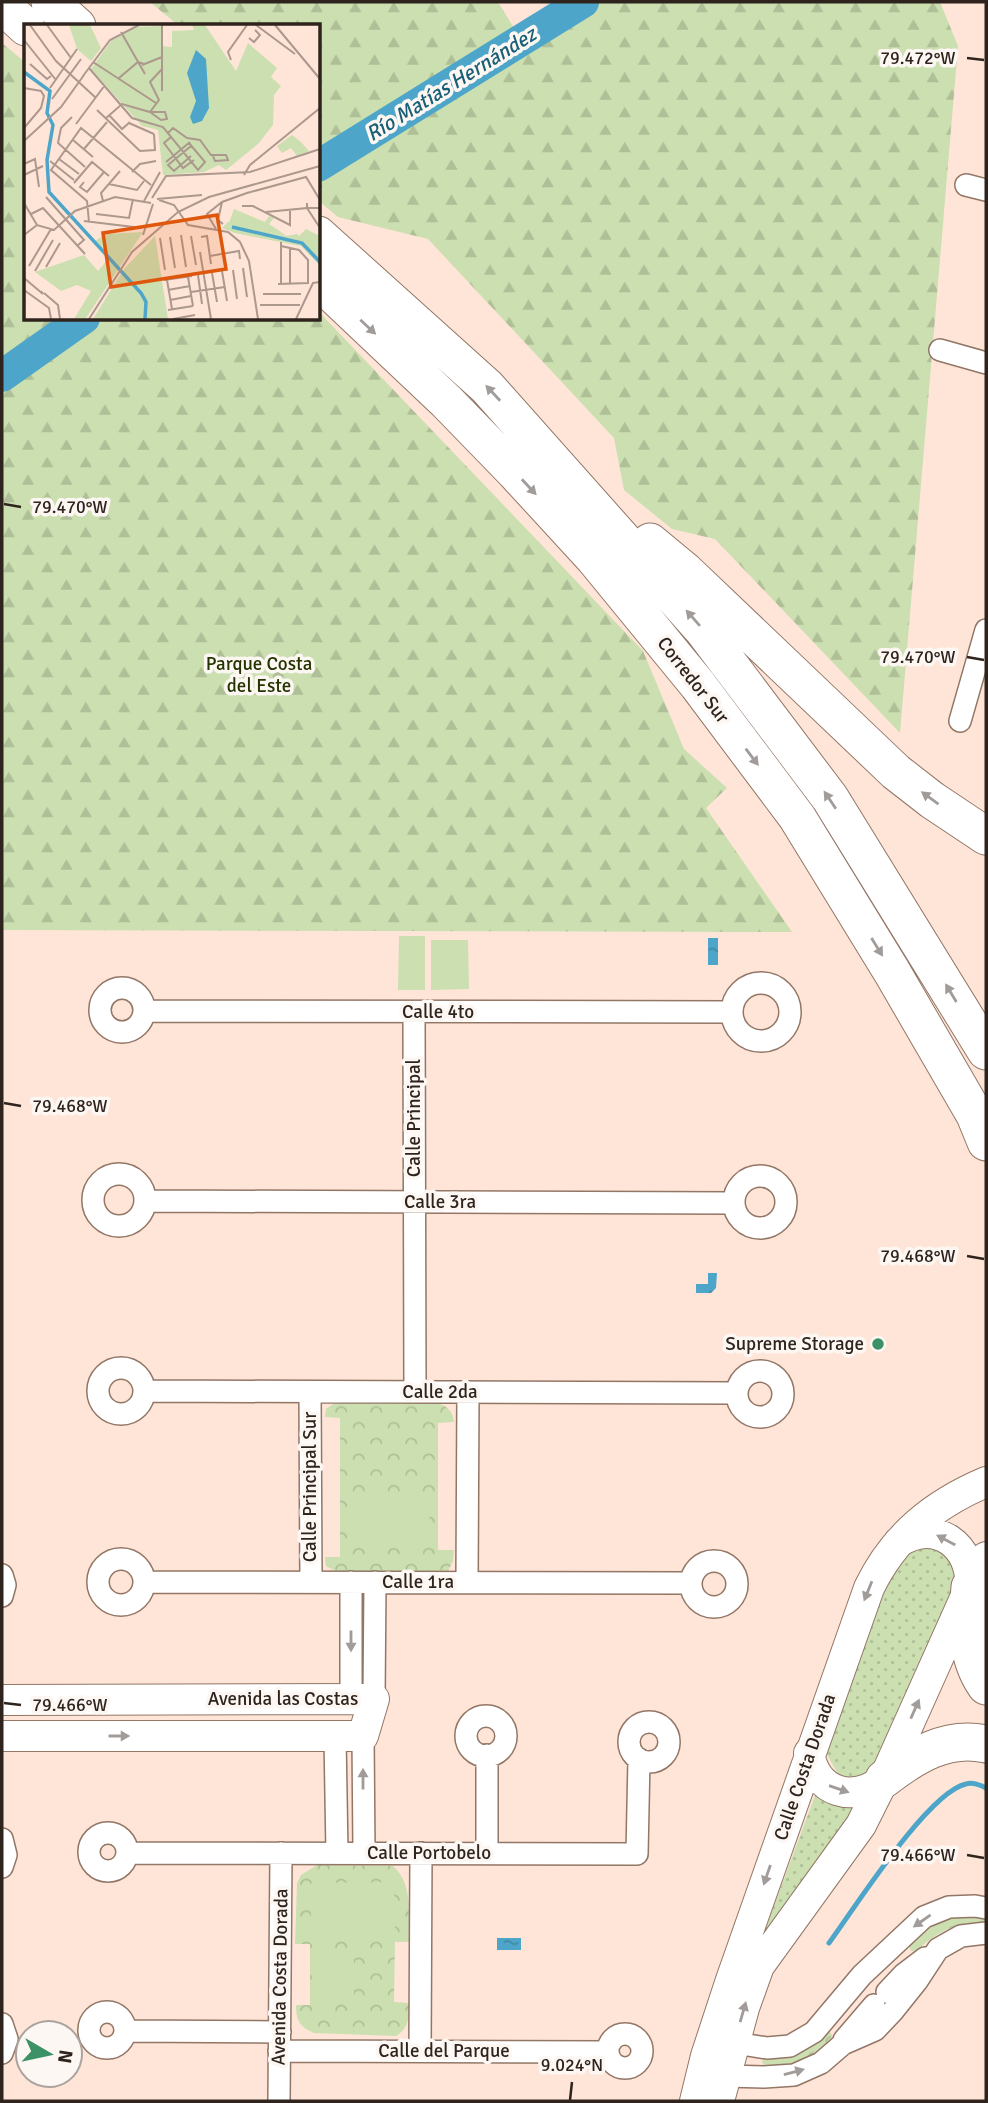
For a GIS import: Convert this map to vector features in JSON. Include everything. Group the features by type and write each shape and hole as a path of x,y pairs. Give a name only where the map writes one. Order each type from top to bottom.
{"highway":[{"path":"50,2 76,24"},
{"path":"2,5 24,25"},
{"name":"Corredor Sur","path":"320,236 487,387 704,631 830,798 986,1051"},
{"name":"Corredor Sur","path":"320,282 446,401 515,472 594,558 698,685 797,817 892,971 975,1115 986,1142"},
{"path":"564,471 685,571 896,772 986,836"},
{"path":"978,1572 968,1640 974,1664 986,1686"},
{"path":"884,1779 918,1755 945,1745 967,1741 986,1744"}],"main road":[{"name":"Calle Costa Dorada","path":"695,2101 730,1980 869,1588 893,1547 918,1521 965,1491 986,1482"},
{"path":"723,2088 744,2008 759,1966 861,1825 978,1572 969,1566 959,1548 942,1536 931,1533 911,1535 893,1547"},
{"name":"Avenida las Costas","path":"2,1700 362,1699 349,1737 2,1736"},
{"path":"81,1700 81,1736"},
{"path":"809,1753 820,1777 826,1784 842,1792 860,1792 884,1779"}],"street":[{"path":"940,350 986,363"},
{"path":"960,721 986,630"},
{"name":"Calle 4to","path":"144,1012 732,1012"},
{"name":"Calle Principal","path":"414,1012 415,1392"},
{"name":"Calle 3ra","path":"145,1201 734,1203"},
{"name":"Calle 2da","path":"144,1391 737,1393"},
{"name":"Calle Principal Sur","path":"310,1392 311,1582"},
{"path":"467,1582 468,1392"},
{"path":"2,1574 5,1585 2,1596"},
{"name":"Calle 1ra","path":"145,1582 691,1583"},
{"path":"351,1582 362,1699"},
{"path":"362,1699 375,1583"},
{"path":"349,1737 364,1853"},
{"path":"337,1853 349,1737"},
{"path":"487,1755 487,1853"},
{"name":"Calle Portobelo","path":"127,1853 638,1854 639,1759"},
{"path":"2,1839 6,1854 2,1867"},
{"name":"Avenida Costa Dorada","path":"279,2101 281,1853"},
{"path":"420,2051 421,1853"},
{"path":"735,2043 767,2048 790,2046 814,2032 862,1975 924,1917 949,1907 986,1908"},
{"path":"723,2088 764,2077 794,2075 821,2063 839,2048 904,1974 961,1936 986,1933"},
{"path":"839,2048 875,2030 918,1981 938,1949"},
{"path":"2,2024 7,2039 2,2053"},
{"name":"Calle del Parque","path":"125,2031 420,2051 608,2052"}],"green space":[{"path":"150,2 498,2 524,44 593,2 940,2 958,46 900,733 715,539 672,529 624,490 614,438 428,239 338,217 320,202 320,24 177,24"},
{"name":"Parque Costa del Este","path":"2,43 24,61 24,320 320,320 320,313 643,651 684,749 727,788 706,808 792,932 2,930"},
{"path":"399,936 425,936 425,990 398,990"},
{"path":"431,940 468,940 469,989 431,990"},
{"path":"340,1403 437,1403 451,1412 454,1422 438,1423 438,1550 454,1550 448,1571 340,1573 326,1566 325,1557 340,1557 340,1418 325,1417 326,1409"},
{"path":"429,1500 430,1545 347,1545 347,1501"},
{"path":"914,1546 934,1548 947,1554 955,1566 959,1585 869,1776 853,1779 838,1774 826,1753 883,1588 902,1557"},
{"path":"816,1793 834,1804 860,1807 763,1935"},
{"path":"317,1865 393,1866 404,1882 408,1901 409,1942 395,1942 394,2002 409,2003 409,2013 406,2026 396,2036 314,2033 302,2026 298,2019 296,2005 310,2005 310,1944 295,1944 297,1883 301,1875"},
{"path":"394,1882 395,1936 311,1937 311,1883"},
{"path":"951,1913 986,1913 986,1924 957,1925 939,1933 916,1951 911,1951 909,1946 915,1934"},
{"path":"317,1949 354,1949 354,2000 317,2001"},
{"path":"826,2029 832,2034 831,2040 808,2056 793,2063 766,2068 762,2062 764,2058 790,2055"}],"water":[{"path":"708,938 718,938 718,965 708,965"},
{"path":"708,1273 717,1273 716,1288 711,1293 696,1293 696,1284 708,1284"},
{"path":"497,1938 521,1938 521,1950 497,1950"}],"waterway":[{"name":"Río Matías Hernández","path":"320,165 583,2"},
{"name":"Río Matías Hernández","path":"2,376 81,320"},
{"path":"829,1943 873,1880 932,1807 950,1792 966,1784 986,1788"}],"place":[{"name":"Supreme Storage","path":"878,1344"}]}
